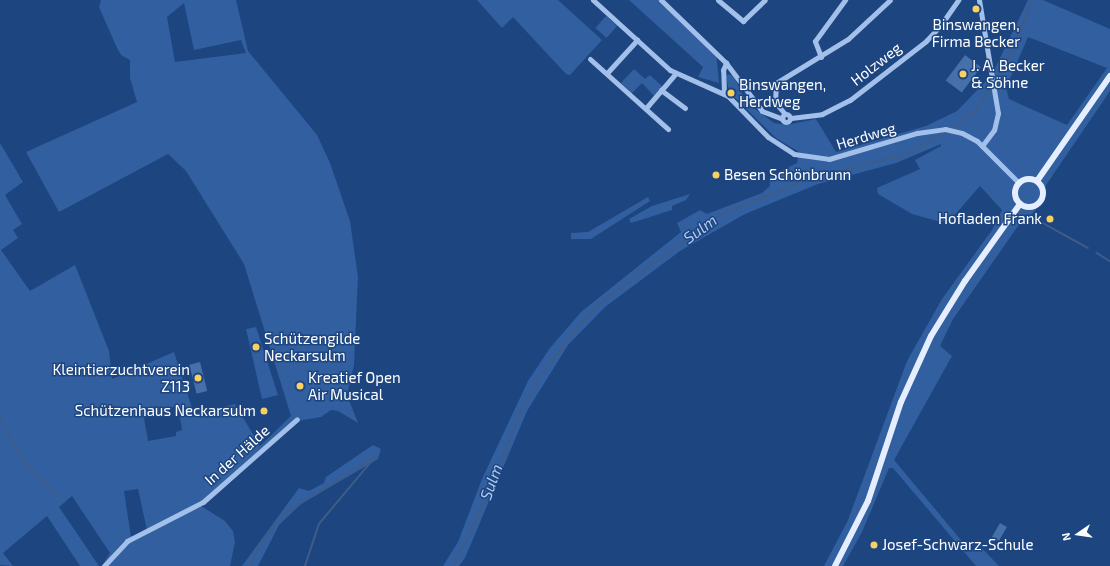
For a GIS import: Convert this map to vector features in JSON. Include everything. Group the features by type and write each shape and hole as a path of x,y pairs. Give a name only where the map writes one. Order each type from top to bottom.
{"main road":[{"path":"1037,181 1110,76"},
{"path":"1030,179 1037,181 1043,193 1040,202 1032,207 1020,204 1015,194 1019,183 1030,179"},
{"path":"835,566 868,501 901,402 931,336 965,281 1020,204"}],"street":[{"name":"Herdweg","path":"593,0 676,73 724,93 741,107 776,144 794,154 814,159 839,157 917,133 945,129 962,133 982,146 1019,183"},
{"name":"Holzweg","path":"661,0 726,63 762,111 784,117 787,122 791,118 822,114 850,100 926,41 940,26 958,0"},
{"path":"718,0 743,21 764,0"},
{"path":"821,57 815,41 845,0"},
{"path":"784,117 775,102 776,83 821,57 854,34 890,0"},
{"path":"979,0 991,79 994,89 997,122 982,146"},
{"path":"606,73 637,40"},
{"path":"590,59 668,129"},
{"path":"724,93 723,70 726,63"},
{"path":"646,108 676,73"},
{"path":"662,90 685,108"},
{"name":"In der Hälde","path":"104,566 127,541 203,502 297,419"}],"shaded area":[{"path":"101,0 236,0 248,51 317,135 330,163 350,221 358,277 354,365 347,395 358,423 338,411 331,410 321,417 297,421 201,506 225,521 233,531 235,542 230,566 102,566 110,553 72,496 59,507 99,566 80,566 47,516 3,553 13,566 0,565 0,143 23,182 5,195 22,224 13,230 18,238 1,250 30,291 75,265 109,351 112,379 174,352 194,414 235,404 260,446 291,416 244,264 186,171 168,154 59,212 26,152 137,102 130,78 130,60 121,55 99,7","holes":["184,3 194,50 241,40 246,53 175,62 167,17","178,405 182,430 176,432 176,436 148,441 144,418","138,489 147,530 131,537 124,491"]},
{"path":"477,0 558,0 602,40 570,75 566,74 513,17 502,28"},
{"path":"629,0 661,0 716,52 719,83 698,77 703,67"},
{"path":"1028,0 1043,0 1110,29 1110,91 1046,185 1044,201 1031,215 1025,216 953,319 940,346 952,356 894,460 971,552 977,543 999,566 976,566 893,468 889,468 862,532 843,566 824,566 848,520 907,361 942,299 992,230 1002,210 980,186 953,217 941,222 912,214 878,194 877,188 920,169 915,160 941,146 941,144 896,163 818,184 745,214 680,251 605,307 568,345 527,411 465,558 459,566 443,566 458,542 482,479 528,381 550,348 581,312 681,232 677,223 700,210 707,214 762,193 770,186 769,177 797,163 799,152 776,138 729,92 726,76 729,74 734,77 747,103 774,123 787,125 816,119 836,152 926,126 957,111 986,81 987,85","holes":["1028,37 1107,68 1067,125 1009,99 1006,88"]},
{"path":"606,16 617,26 606,38 595,28"},
{"path":"634,69 645,79 650,75 663,87 654,96 642,83 632,93 621,83"},
{"path":"690,194 686,200 672,206 672,210 631,223 629,219 652,206"},
{"path":"648,197 650,201 591,239 571,239 571,233 588,232"},
{"name":"Schützengilde Neckarsulm","path":"256,327 278,395 262,399 246,329"},
{"path":"373,445 381,449 378,459 301,504 279,525 258,566 242,566 299,488 309,491 324,483 326,477"}],"building":[{"name":"J. A. Becker & Söhne","path":"965,55 981,67 962,93 946,81"},
{"name":"Kleintierzuchtverein Z113","path":"200,362 207,391 197,394 189,365"},
{"path":"1000,523 1007,527 999,541 992,537"}],"waterway":[{"name":"Sulm","path":"995,84 1009,60 1032,0"},
{"name":"Sulm","path":"953,129 974,112 991,88"},
{"name":"Sulm","path":"454,566 484,503 519,416 540,376 583,321 609,296 721,215 808,179 906,154 948,132"},
{"path":"1032,217 1088,248"},
{"path":"1097,253 1110,261"},
{"path":"0,416 5,426"},
{"path":"7,432 29,467 58,496"},
{"path":"251,566 254,556 277,521 287,512 375,457"},
{"path":"305,566 319,524 375,457"}],"place":[{"name":"Binswangen, Firma Becker","path":"976,9"},
{"name":"J. A. Becker & Söhne","path":"963,74"},
{"name":"Binswangen, Herdweg","path":"731,93"},
{"name":"Besen Schönbrunn","path":"716,175"},
{"name":"Hofladen Frank","path":"1050,219"},
{"name":"Schützengilde Neckarsulm","path":"256,347"},
{"name":"Kleintierzuchtverein Z113","path":"198,378"},
{"name":"Kreatief Open Air Musical","path":"300,386"},
{"name":"Schützenhaus Neckarsulm","path":"264,411"},
{"name":"Josef-Schwarz-Schule","path":"874,545"}]}
